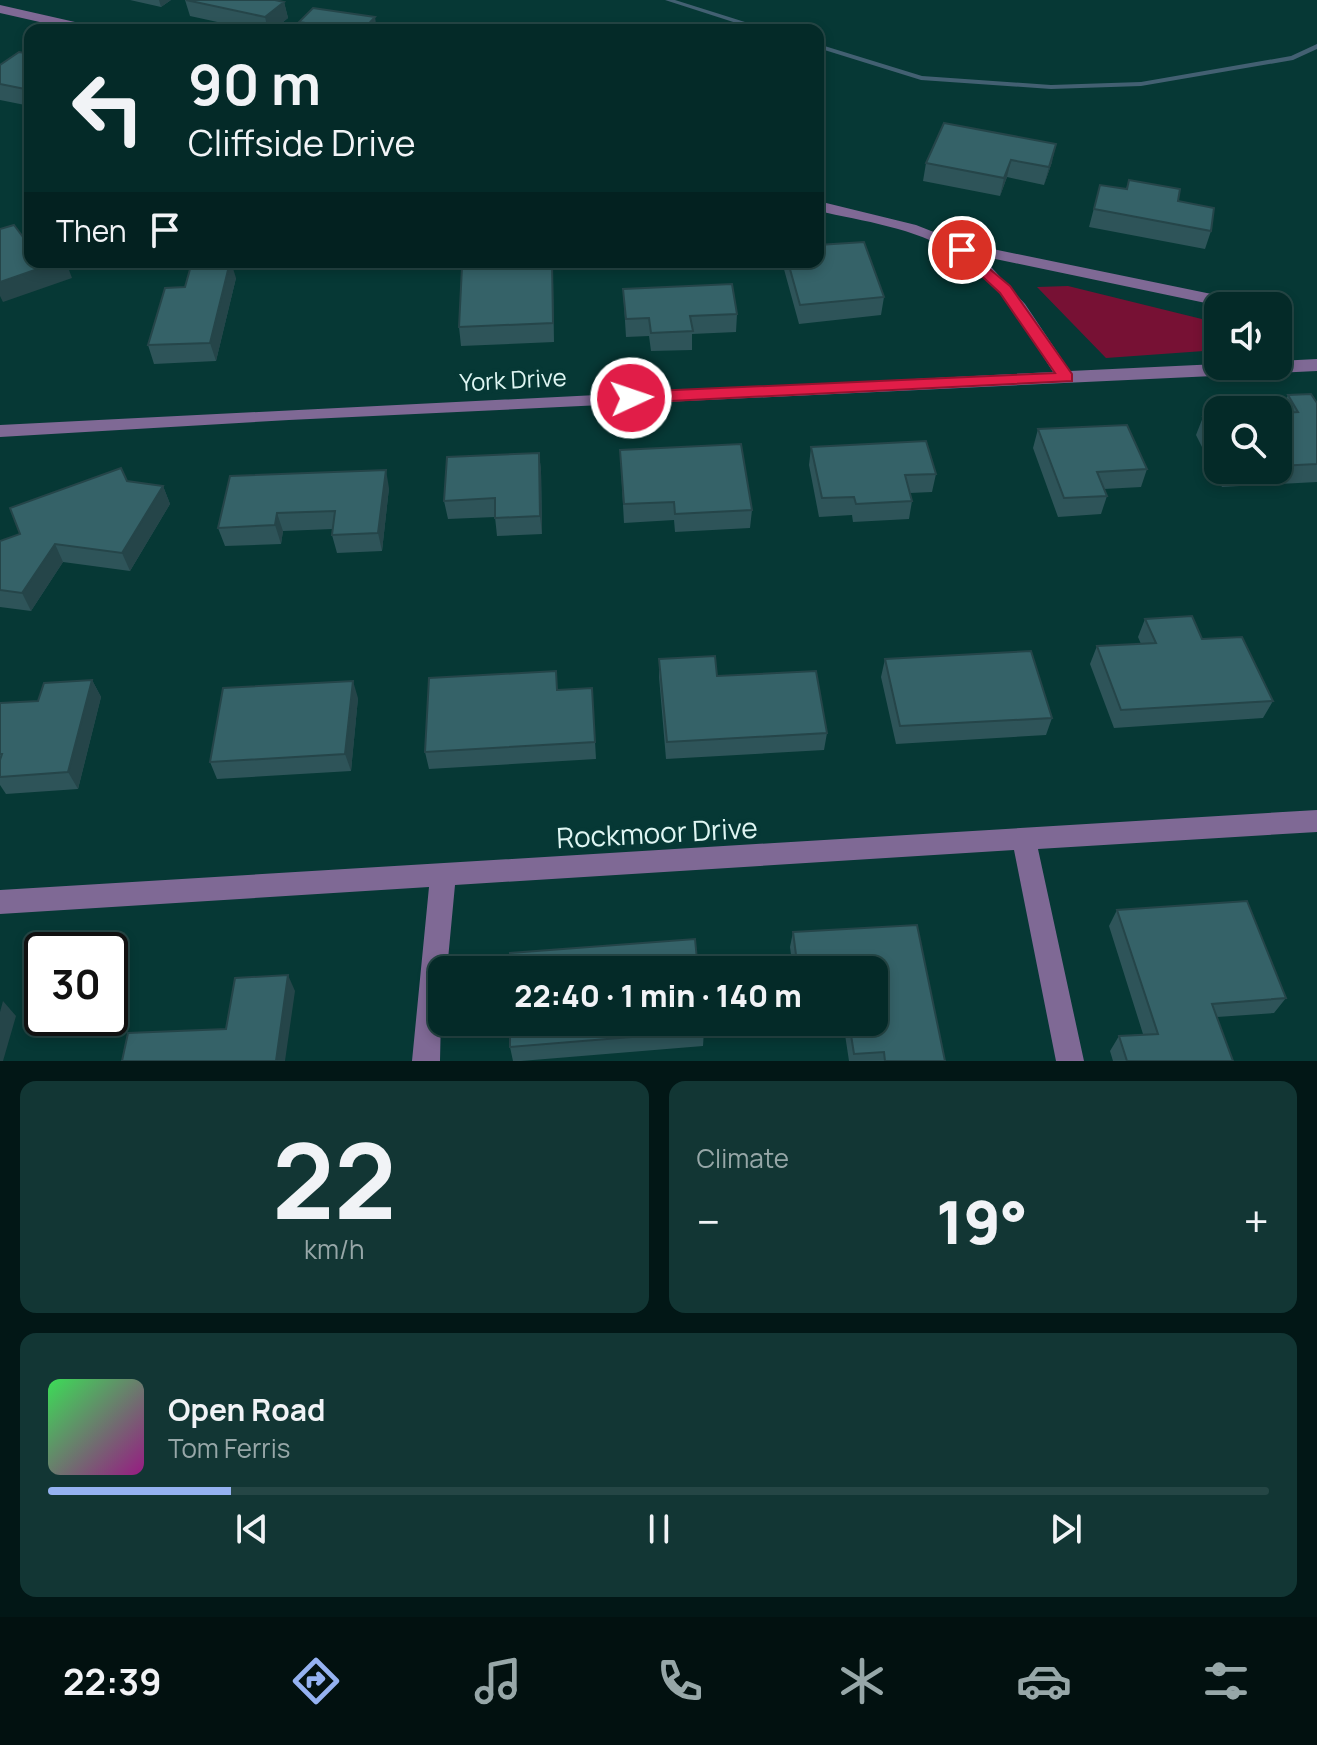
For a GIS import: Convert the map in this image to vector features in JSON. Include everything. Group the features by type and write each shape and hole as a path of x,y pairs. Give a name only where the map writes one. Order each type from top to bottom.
{"street":[{"path":"0,9 66,24"},
{"path":"824,207 900,226 955,247 1204,298"},
{"path":"955,247 1005,289 1066,378"},
{"name":"York Drive","path":"0,431 304,413 1317,365"},
{"name":"Rockmoor Drive","path":"0,902 1317,821"},
{"path":"1024,840 1070,1061"},
{"path":"426,1061 443,875"}],"shaded area":[{"path":"1068,286 1204,320 1204,351 1106,358 1037,287"}],"building":[{"path":"186,0 275,0 284,2 265,17"},
{"path":"313,8 375,17 369,24 299,22"},
{"path":"19,52 24,53 24,89 0,84 0,65"},
{"path":"944,123 1056,144 1049,167 1011,160 1004,178 926,163"},
{"path":"1129,180 1180,189 1178,201 1214,208 1211,231 1094,209 1100,185 1127,189"},
{"path":"14,225 24,238 24,268 41,268 0,282 0,229"},
{"path":"864,242 884,297 800,305 790,268 824,268 824,245"},
{"path":"190,268 229,268 210,343 148,345 165,288 185,287"},
{"path":"462,268 552,268 553,323 459,327"},
{"path":"732,284 737,314 690,316 693,331 651,333 649,318 626,319 623,289"},
{"path":"1311,394 1317,403 1317,464 1292,465 1292,412 1298,412 1292,396 1288,395"},
{"path":"1127,425 1147,469 1097,472 1107,496 1064,498 1038,429"},
{"path":"926,441 936,474 905,475 912,501 856,504 854,497 822,498 811,447"},
{"path":"741,444 752,510 675,514 674,502 624,504 620,450"},
{"path":"539,453 540,516 495,518 495,498 444,501 447,457"},
{"path":"121,468 127,481 163,486 122,553 55,544 22,593 0,590 0,541 20,534 10,508"},
{"path":"386,470 378,533 332,535 335,511 277,513 275,525 218,528 230,476"},
{"path":"1192,616 1202,639 1242,637 1273,701 1121,710 1097,646 1156,643 1145,619"},
{"path":"1031,651 1052,718 900,726 885,659"},
{"path":"715,656 717,676 816,671 827,733 667,742 659,659"},
{"path":"556,671 557,690 592,688 595,742 425,752 429,678"},
{"path":"92,680 68,772 0,777 0,703 38,701 44,683"},
{"path":"353,681 345,754 210,762 223,688"},
{"path":"1247,901 1286,998 1212,1004 1233,1061 1127,1061 1119,1036 1158,1034 1117,910"},
{"path":"917,925 945,1061 885,1061 884,1052 854,1054 851,1036 888,1036 888,956 796,956 793,932"},
{"path":"695,939 697,956 510,956 510,953"},
{"path":"288,975 276,1061 122,1061 128,1033 226,1029 235,978"},
{"path":"510,1036 643,1036 510,1047"}],"waterway":[{"path":"668,0 746,24"},
{"path":"824,48 921,78 1051,87 1141,84 1293,58 1317,46"}],"route":[{"path":"631,398 1066,378 1005,289 962,250"}]}
